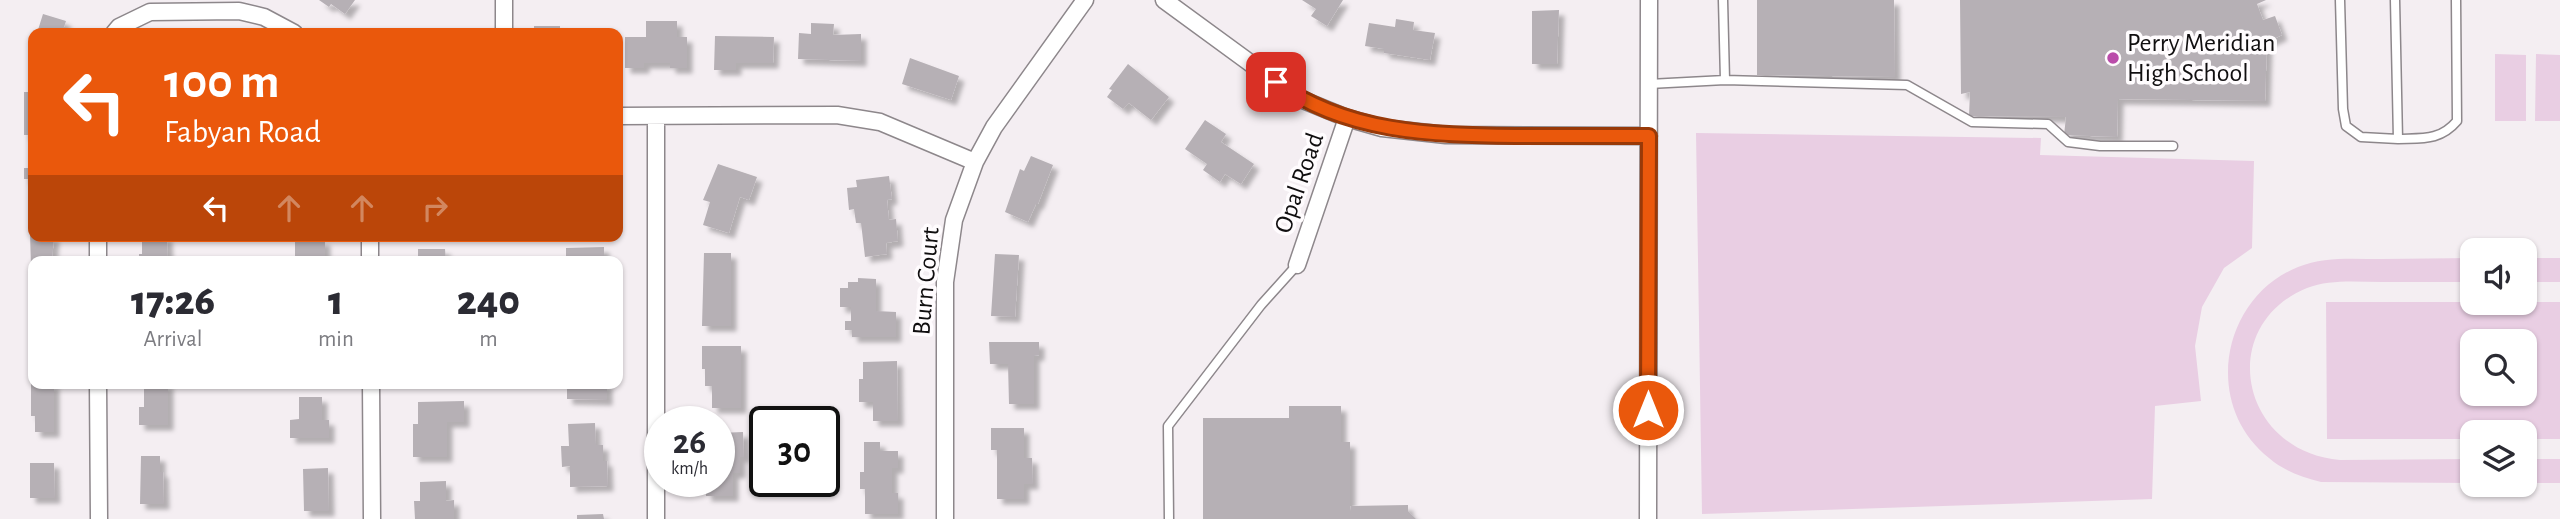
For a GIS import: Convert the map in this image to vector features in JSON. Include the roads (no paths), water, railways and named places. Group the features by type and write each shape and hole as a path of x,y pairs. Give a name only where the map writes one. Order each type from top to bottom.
{"street":[{"path":"503,0 504,28"},
{"name":"Burn Court","path":"946,519 945,282 954,220 975,162 994,127 1085,0"},
{"path":"1164,0 1298,98 1347,118 1382,128 1446,135 1649,136"},
{"path":"1648,519 1649,0"},
{"path":"118,28 150,12 239,11 264,17 285,28"},
{"path":"623,116 837,115 880,122 975,162"},
{"path":"656,116 656,519"},
{"name":"Opal Road","path":"1297,265 1347,118"},
{"path":"98,389 99,519"},
{"path":"371,389 372,519"}],"lane":[{"path":"1723,0 1724,80"},
{"path":"2340,0 2343,109 2346,126 2361,137 2398,139 2447,133 2457,121 2456,0"},
{"path":"2395,0 2398,139"},
{"path":"1649,84 1724,80 1907,85 1972,122 2048,124 2068,142 2100,146 2173,146"},
{"path":"1169,519 1168,426 1261,305 1297,265"}],"place":[{"name":"Perry Meridian High School","path":"2113,58"}]}
